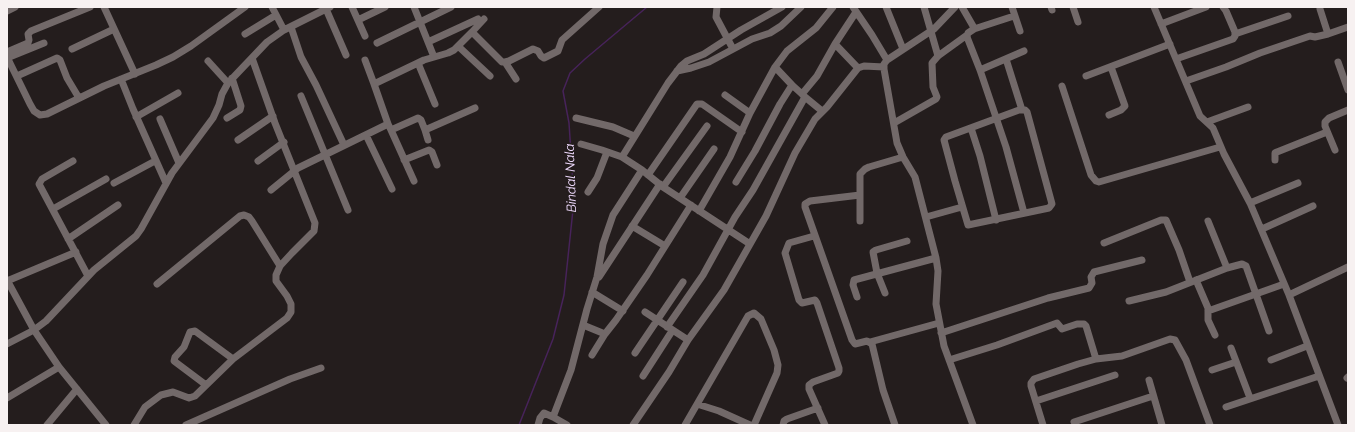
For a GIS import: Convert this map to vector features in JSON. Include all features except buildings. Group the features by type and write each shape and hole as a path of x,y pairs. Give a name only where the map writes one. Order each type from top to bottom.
{"street":[{"path":"7,11 15,7"},
{"path":"7,52 28,43 28,34 31,31 90,7"},
{"path":"104,7 136,74"},
{"path":"44,43 7,58 34,111 40,115 57,110 79,98 156,65 191,46 245,7"},
{"path":"272,7 276,15 288,29 344,145"},
{"path":"352,7 365,36"},
{"path":"358,20 385,7"},
{"path":"414,7 434,57"},
{"path":"378,43 451,7"},
{"path":"505,62 533,49 538,51 544,58 558,51 562,40 599,7"},
{"path":"717,7 716,17 733,49"},
{"path":"622,157 668,83 684,63 697,58 782,7"},
{"path":"677,71 709,62 733,49 778,29 801,7"},
{"path":"700,211 730,157 750,113 776,67 787,51 816,28 833,7"},
{"path":"886,7 904,49"},
{"path":"924,7 938,56"},
{"path":"633,425 669,372 688,340 724,290 766,216 800,143 815,119 858,68 886,64 904,49 932,31 955,7"},
{"path":"962,7 974,26 974,29"},
{"path":"1012,7 1020,31"},
{"path":"1073,7 1078,22"},
{"path":"1154,7 1200,116 1213,128 1220,146 1262,229 1289,295 1338,425"},
{"path":"1161,24 1206,7"},
{"path":"1223,7 1226,10 1235,34"},
{"path":"7,344 34,330 52,316 88,276 136,236 179,162 213,118 222,94 230,81 266,42 328,8 346,55"},
{"path":"643,376 753,190 804,96 855,9"},
{"path":"855,9 886,64 897,143 903,157 915,177 936,258 938,271 936,304 941,333 949,360 973,425"},
{"path":"1320,9 1328,34"},
{"path":"245,34 276,15"},
{"path":"894,123 936,99 932,63 938,56 974,29 1014,16"},
{"path":"1176,59 1229,41 1233,39 1235,34 1288,16"},
{"path":"374,84 418,63 448,53 458,46 472,32 481,19 428,42"},
{"path":"1186,82 1279,46 1310,36 1315,37 1328,34 1348,27"},
{"path":"72,49 114,29"},
{"path":"472,32 499,59 505,62 516,79"},
{"path":"967,35 1012,165 1024,213"},
{"path":"835,44 858,68"},
{"path":"1086,76 1170,44"},
{"path":"458,46 490,76"},
{"path":"980,70 1024,52"},
{"path":"17,76 57,58 60,60 67,78 79,98"},
{"path":"134,425 145,407 161,396 173,392 192,398 232,359 287,318 291,312 291,304 288,296 276,281 278,270 292,253 310,236 315,228 252,58"},
{"path":"1006,59 1022,110"},
{"path":"365,60 389,127 414,181"},
{"path":"208,62 230,81 241,106 240,110 227,118"},
{"path":"1338,62 1348,90"},
{"path":"418,63 435,104"},
{"path":"776,67 792,85 822,111"},
{"path":"1108,115 1121,110 1125,106 1111,67"},
{"path":"121,79 155,161 166,183"},
{"path":"736,182 792,85"},
{"path":"1062,86 1091,175 1096,182 1220,146"},
{"path":"136,117 178,92"},
{"path":"725,95 750,113"},
{"path":"301,96 348,210"},
{"path":"648,175 697,104 702,104 742,132"},
{"path":"1207,122 1248,107"},
{"path":"425,130 475,108"},
{"path":"1022,110 1027,112 1052,204 1049,208 968,225 944,140 946,137 1022,110"},
{"path":"1335,150 1325,124 1327,119 1348,110"},
{"path":"238,140 273,116"},
{"path":"270,190 294,170 366,135 389,127 418,118 421,120 428,140"},
{"path":"576,118 634,136"},
{"path":"160,119 179,162"},
{"path":"595,283 661,185 707,126"},
{"path":"971,128 980,156 996,220"},
{"path":"1275,160 1277,152 1327,132"},
{"path":"366,135 392,189"},
{"path":"258,161 284,142"},
{"path":"581,144 622,157 691,206 750,244"},
{"path":"680,198 714,149"},
{"path":"404,160 430,150 437,166"},
{"path":"588,192 596,180 607,152"},
{"path":"860,221 859,176 862,171 869,167 903,157"},
{"path":"73,161 40,182 39,186 53,209 88,276"},
{"path":"114,183 155,161"},
{"path":"553,417 571,370 595,283 603,244 613,215 642,170"},
{"path":"53,209 106,179"},
{"path":"1250,203 1298,183"},
{"path":"860,195 818,199 806,202 805,204 814,236 852,340 855,344 870,342 939,323"},
{"path":"68,239 118,205"},
{"path":"592,355 647,275 691,206"},
{"path":"1262,229 1313,206"},
{"path":"926,217 962,207"},
{"path":"157,284 240,216 244,215 249,217 252,221 278,270"},
{"path":"1104,243 1161,220 1166,220 1208,312 1208,320 1215,335"},
{"path":"1208,221 1227,268"},
{"path":"632,226 665,246"},
{"path":"814,236 789,243 785,253 799,300 802,303 815,300 839,368 838,373 813,382 809,385 809,389 824,425"},
{"path":"885,293 877,273 874,251 907,241"},
{"path":"76,252 7,281 34,330 60,368 106,425"},
{"path":"857,297 853,285 854,280 936,258"},
{"path":"941,333 1048,298 1089,288 1092,283 1091,276 1094,272 1142,260"},
{"path":"1129,301 1157,295 1238,264 1244,264 1269,331"},
{"path":"1289,295 1348,267"},
{"path":"635,353 684,282"},
{"path":"1208,312 1284,284"},
{"path":"592,292 623,311"},
{"path":"645,312 688,340"},
{"path":"685,425 748,316 754,313 761,319 774,350 778,366 777,373 754,425"},
{"path":"949,360 997,345 1057,323 1062,329 1077,324 1084,324 1086,326 1096,360"},
{"path":"583,325 605,334"},
{"path":"206,385 174,361 175,357 184,347 192,330 232,359"},
{"path":"1043,425 1031,386 1034,379 1073,366 1096,360 1122,356 1170,338 1175,340 1193,377 1210,425"},
{"path":"870,342 894,425"},
{"path":"1271,360 1308,346"},
{"path":"1231,348 1250,398"},
{"path":"1212,370 1236,362"},
{"path":"7,398 60,368"},
{"path":"186,425 284,382 321,368"},
{"path":"1036,401 1114,375"},
{"path":"1226,407 1319,376"},
{"path":"1149,380 1162,425"},
{"path":"47,425 77,389"},
{"path":"1074,422 1153,396"},
{"path":"697,404 719,411 750,425"},
{"path":"783,425 784,421 787,419 818,408"},
{"path":"538,425 540,418 544,413 567,425"}],"waterway":[{"name":"Bindal Nala","path":"519,425 553,339 564,295 574,200 569,123 563,91 570,73 647,7"}]}
